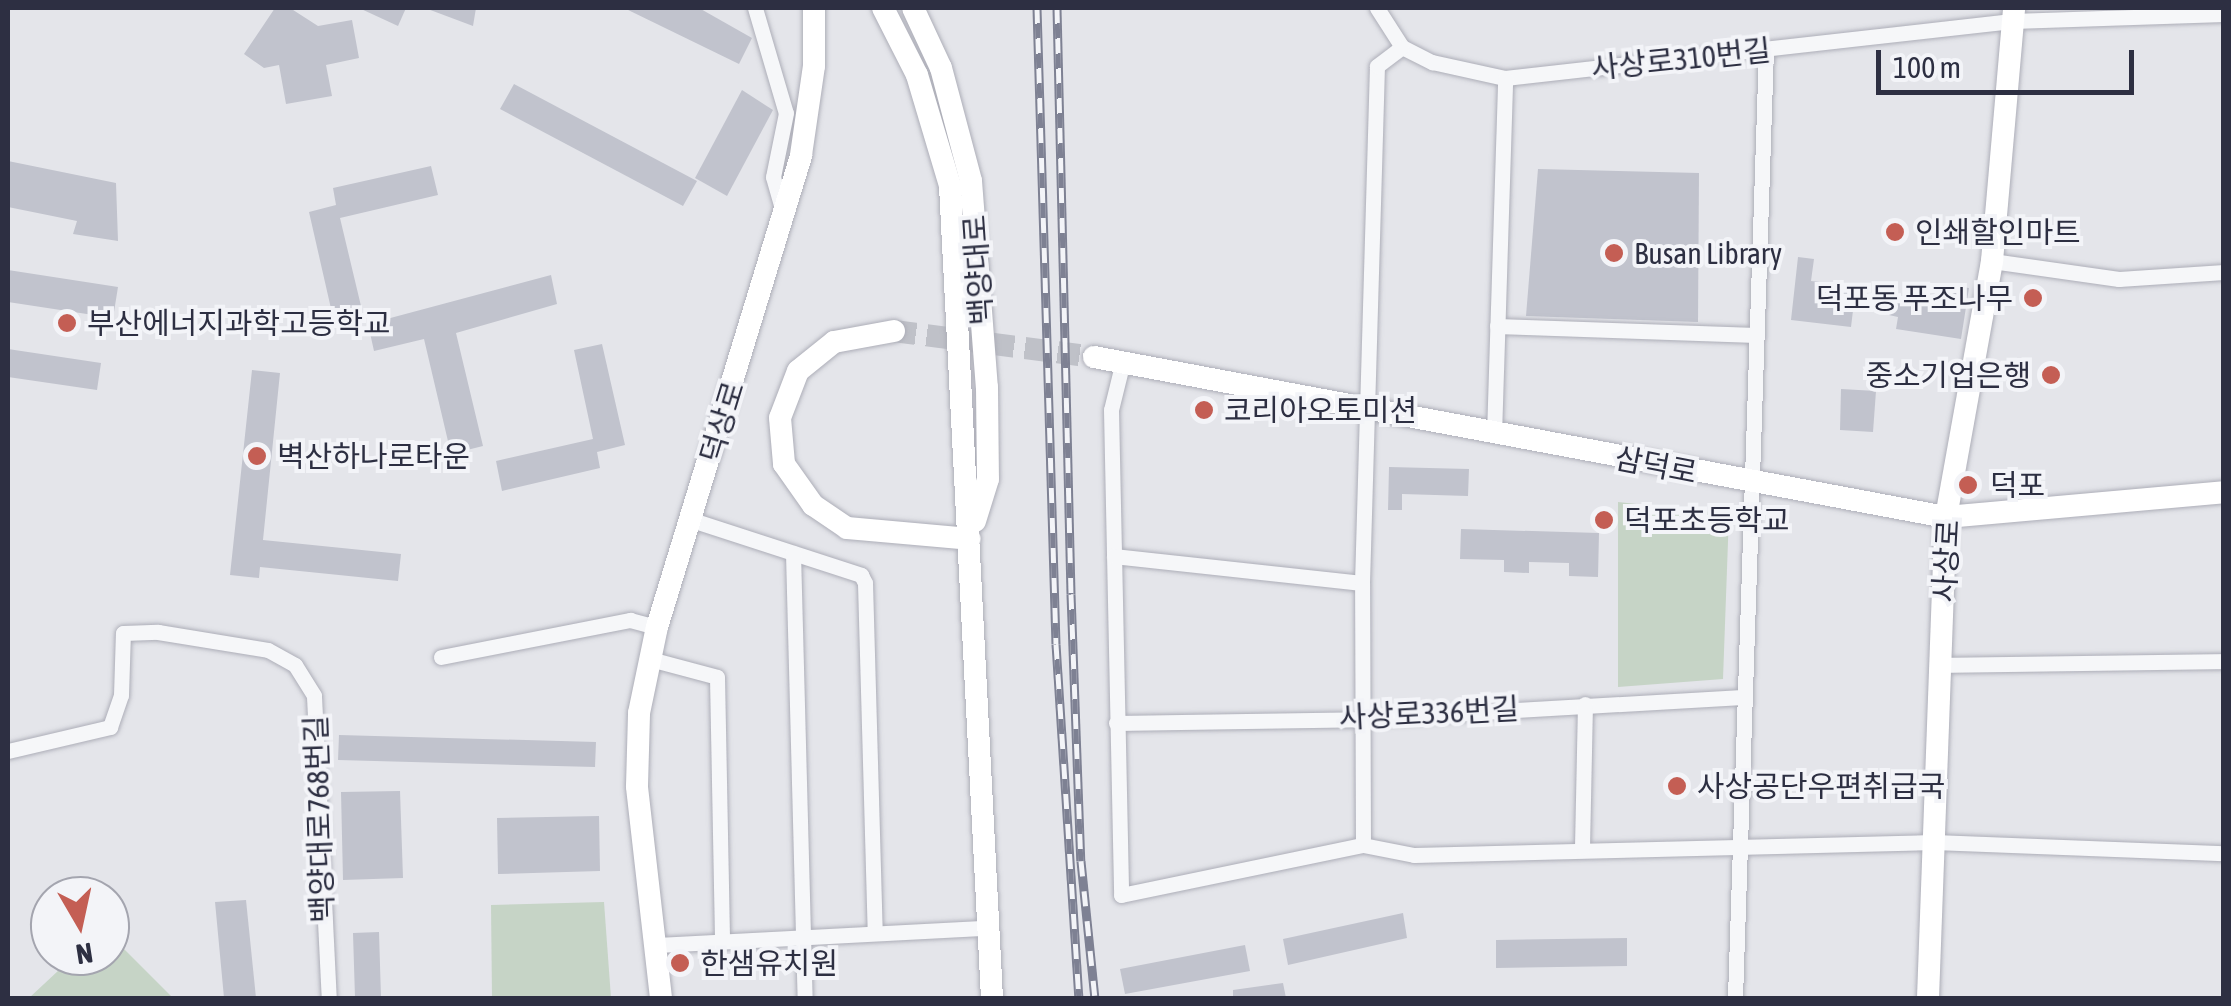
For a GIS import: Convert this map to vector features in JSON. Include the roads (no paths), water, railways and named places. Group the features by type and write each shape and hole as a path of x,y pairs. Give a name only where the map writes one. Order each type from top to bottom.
{"main road":[{"name":"덕상로","path":"660,998 636,772 650,660 785,216 808,122 814,8"},
{"name":"백양대로","path":"883,8 917,74 950,186 970,539 984,928 992,998"},
{"name":"백양대로","path":"913,8 941,68 971,182 988,479 970,539"},
{"name":"사상로","path":"1928,998 1946,517 1992,261 2013,14"},
{"path":"894,331 834,342 798,371 780,418 784,464 812,505 847,528 970,539"},
{"name":"삼덕로","path":"1094,357 1946,517 2224,492"}],"street":[{"name":"덕상로","path":"756,8 786,113 773,177 785,216"},
{"path":"1363,845 1362,583 1377,66 1402,47 1377,8"},
{"name":"사상로310번길","path":"1402,47 1432,62 1505,78 1766,50 2013,14 2224,14"},
{"path":"1734,998 1766,50"},
{"path":"1494,434 1505,78"},
{"path":"1992,261 2119,279 2224,272"},
{"path":"1496,326 1756,334"},
{"path":"1123,362 1111,410 1121,896 1363,845 1414,855 1582,847 1934,842 2224,854"},
{"path":"692,520 861,575 866,583 875,933"},
{"path":"793,552 800,938 805,998"},
{"path":"1114,556 1362,583"},
{"path":"440,658 630,620 657,628"},
{"name":"백양대로768번길","path":"8,751 110,727 122,695 123,633 158,632 268,650 295,665 314,696 329,998"},
{"path":"650,660 717,678 722,941"},
{"path":"1940,665 2224,660"},
{"name":"사상로336번길","path":"1116,724 1361,718 1742,696"},
{"path":"1582,847 1585,704"},
{"path":"655,945 984,928"}],"tunnel":[{"path":"894,331 1094,357"}],"railway":[{"path":"1037,8 1056,644 1079,998"},
{"path":"1057,8 1081,861 1095,998"}],"place":[{"name":"인쇄할인마트","path":"1895,232"},
{"name":"Busan Library","path":"1614,253"},
{"name":"덕포동 푸조나무","path":"2033,298"},
{"name":"부산에너지과학고등학교","path":"67,323"},
{"name":"중소기업은행","path":"2051,375"},
{"name":"코리아오토미션","path":"1204,410"},
{"name":"벽산하나로타운","path":"257,456"},
{"name":"덕포","path":"1968,485"},
{"name":"덕포초등학교","path":"1604,520"},
{"name":"사상공단우편취급국","path":"1677,786"},
{"name":"한샘유치원","path":"680,963"}]}
